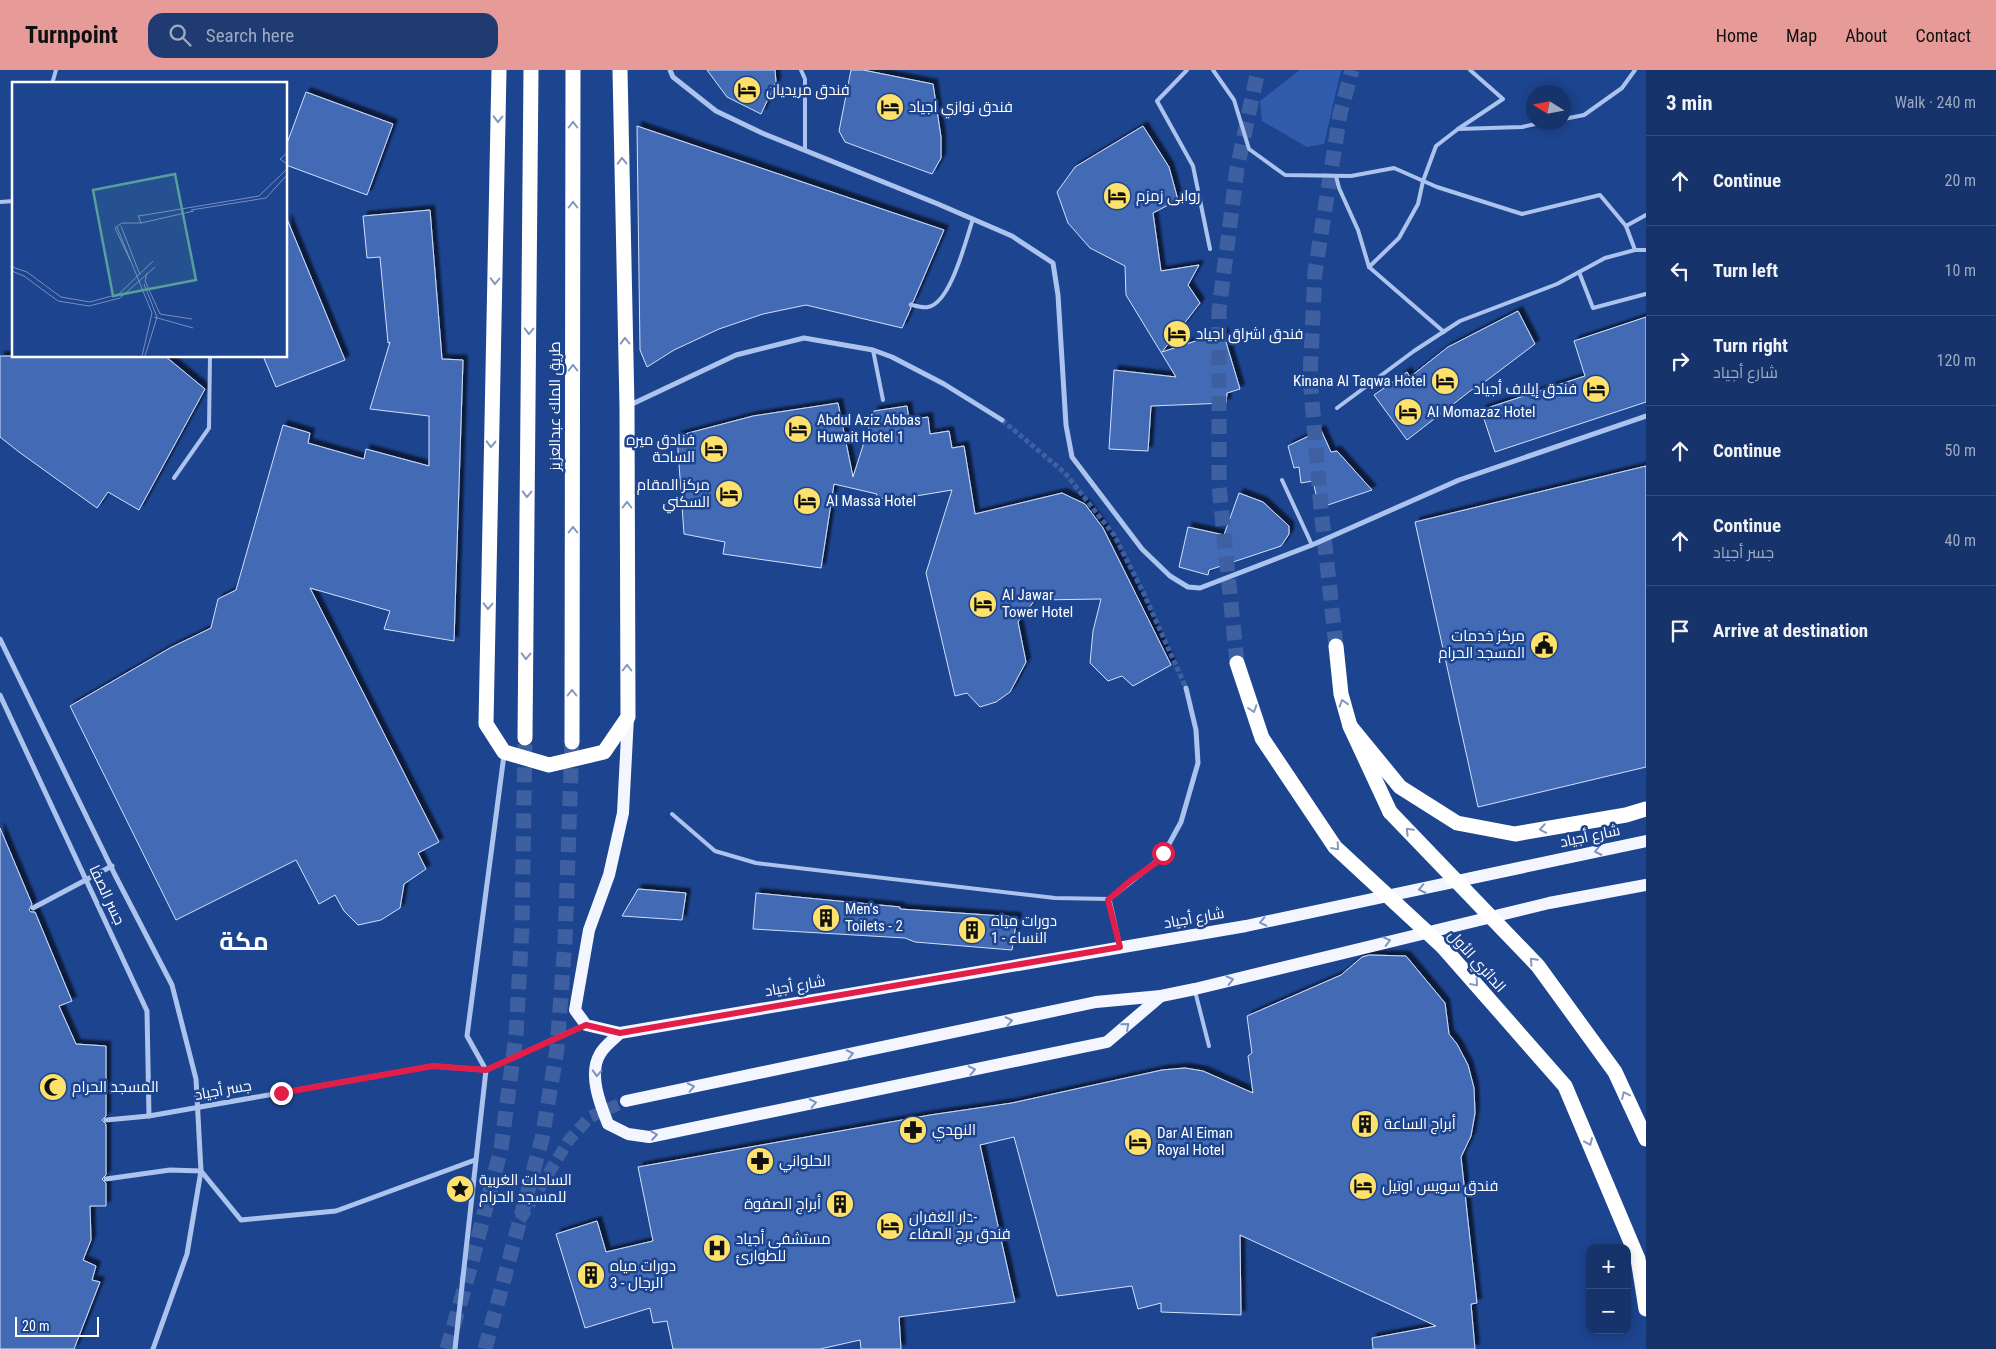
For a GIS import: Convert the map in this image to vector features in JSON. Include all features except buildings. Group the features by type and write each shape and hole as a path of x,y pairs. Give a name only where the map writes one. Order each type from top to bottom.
{"highway":[{"path":"499,70 486,724 504,752 549,764 604,752 628,716 627,407 620,70"},
{"name":"طريق الملك عبدالعزيز","path":"524,738 531,70"},
{"name":"طريق الملك عبدالعزيز","path":"572,742 573,70"},
{"path":"1336,646 1341,694 1350,726 1390,812 1538,966 1615,1072 1646,1139"},
{"name":"الدائري الأول","path":"1237,663 1262,738 1335,847 1443,947 1565,1086 1638,1259 1646,1309"},
{"path":"1350,726 1400,786 1457,823 1515,834 1646,810"}],"main road":[{"path":"620,1033 586,1025 575,1010 590,930 609,876 624,813 628,716"},
{"name":"شارع أجياد","path":"620,1033 1246,926 1646,841"},
{"path":"626,1101 1096,1002 1161,996 1195,989 1539,905 1646,885"},
{"path":"620,1033 600,1054 595,1073 601,1106 608,1124 628,1134 649,1137 1107,1042 1161,996"}],"street":[{"path":"670,70 674,77 716,111 762,133 805,149 1012,236 1053,263 1058,295 1066,425 1072,457 1142,549 1170,576 1188,587 1200,588 1312,545 1459,480 1646,416"},
{"path":"627,407 736,355 804,338 873,350 892,357 944,384 1002,420"},
{"path":"0,639 172,985 196,1080 201,1171 187,1254 152,1349"},
{"path":"1120,947 1108,900 1130,881 1157,862 1170,844 1181,822 1198,763 1196,730 1186,688"},
{"name":"جسر الصفا","path":"0,695 147,1011 149,1116"},
{"path":"455,1349 486,1070 467,1036 504,752"},
{"path":"33,908 112,866"},
{"path":"486,1070 586,1025"},
{"name":"جسر أجياد","path":"106,1120 149,1116 433,1066 486,1070"},
{"path":"106,1178 170,1170 201,1171 241,1220 336,1211 475,1160"}],"lane":[{"path":"801,70 805,79 805,149"},
{"path":"1187,70 1157,101 1193,166 1210,249"},
{"path":"1213,70 1234,100 1249,149 1285,176 1351,176 1394,168 1437,187 1522,214 1600,195 1626,226 1635,250"},
{"path":"1368,268 1399,238 1418,204 1423,181 1436,146 1503,99 1470,70"},
{"path":"1571,117 1584,114 1622,88 1635,70"},
{"path":"1458,129 1526,126"},
{"path":"1336,176 1339,188 1358,230 1368,268 1444,332"},
{"path":"1626,226 1646,215"},
{"path":"912,305 928,307 939,301 950,286 973,219"},
{"path":"1337,408 1414,351 1460,321 1557,284 1605,258 1635,250 1646,250"},
{"path":"1579,272 1593,308 1646,294"},
{"path":"873,350 883,400"},
{"path":"174,478 209,428 210,358"},
{"path":"1282,480 1312,545"},
{"path":"672,814 715,851 756,863 1055,898 1108,900"},
{"path":"1195,989 1209,1046"}],"shaded area":[{"path":"1300,70 1341,70 1324,144 1307,147 1262,121 1260,101"}],"tunnel":[{"path":"1237,663 1219,486 1219,310 1237,169 1258,70"},
{"path":"1336,646 1321,509 1310,377 1315,272 1340,114 1352,70"},
{"path":"1002,420 1065,473 1114,535 1144,594 1186,688"},
{"path":"447,1349 501,1149 516,1035 522,927 525,738"},
{"path":"485,1349 542,1139 557,1049 565,941 572,742"},
{"path":"520,1220 569,1140 590,1117 626,1101"}],"place":[{"name":"فندق مريديان","path":"747,90"},
{"name":"فندق نوازي اجياد","path":"890,107"},
{"name":"روابی زمزم","path":"1117,196"},
{"name":"فندق اشراق اجياد","path":"1177,334"},
{"name":"Kinana Al Taqwa Hotel","path":"1445,381"},
{"name":"فندق إيلاف أجياد","path":"1596,389"},
{"name":"Al Momazaz Hotel","path":"1408,412"},
{"name":"Abdul Aziz Abbas Huwait Hotel 1","path":"798,429"},
{"name":"فنادق ميره الساحة","path":"714,449"},
{"name":"مركز المقام السكني","path":"729,494"},
{"name":"Al Massa Hotel","path":"807,501"},
{"name":"Al Jawar Tower Hotel","path":"983,604"},
{"name":"مركز خدمات المسجد الحرام","path":"1544,645"},
{"name":"Men's Toilets - 2","path":"826,918"},
{"name":"دورات مياه النساء - 1","path":"972,930"},
{"name":"المسجد الحرام","path":"53,1087"},
{"name":"أبراج الساعة","path":"1365,1124"},
{"name":"النهدي","path":"913,1130"},
{"name":"Dar Al Eiman Royal Hotel","path":"1138,1142"},
{"name":"الحلواني","path":"760,1161"},
{"name":"فندق سويس اوتيل","path":"1363,1186"},
{"name":"الساحات الغربية للمسجد الحرام","path":"460,1189"},
{"name":"أبراج الصفوة","path":"840,1204"},
{"name":"دار الغفران- فندق برج الصفاء","path":"890,1226"},
{"name":"مستشفى أجياد للطوارئ","path":"717,1248"},
{"name":"دورات مياه الرجال - 3","path":"591,1275"}],"district":[{"name":"مكة","path":"244,941"}],"route":[{"path":"281,1093 433,1066 486,1070 586,1025 620,1033 1120,947 1116,923 1108,900 1130,881 1157,862 1163,853"}]}
